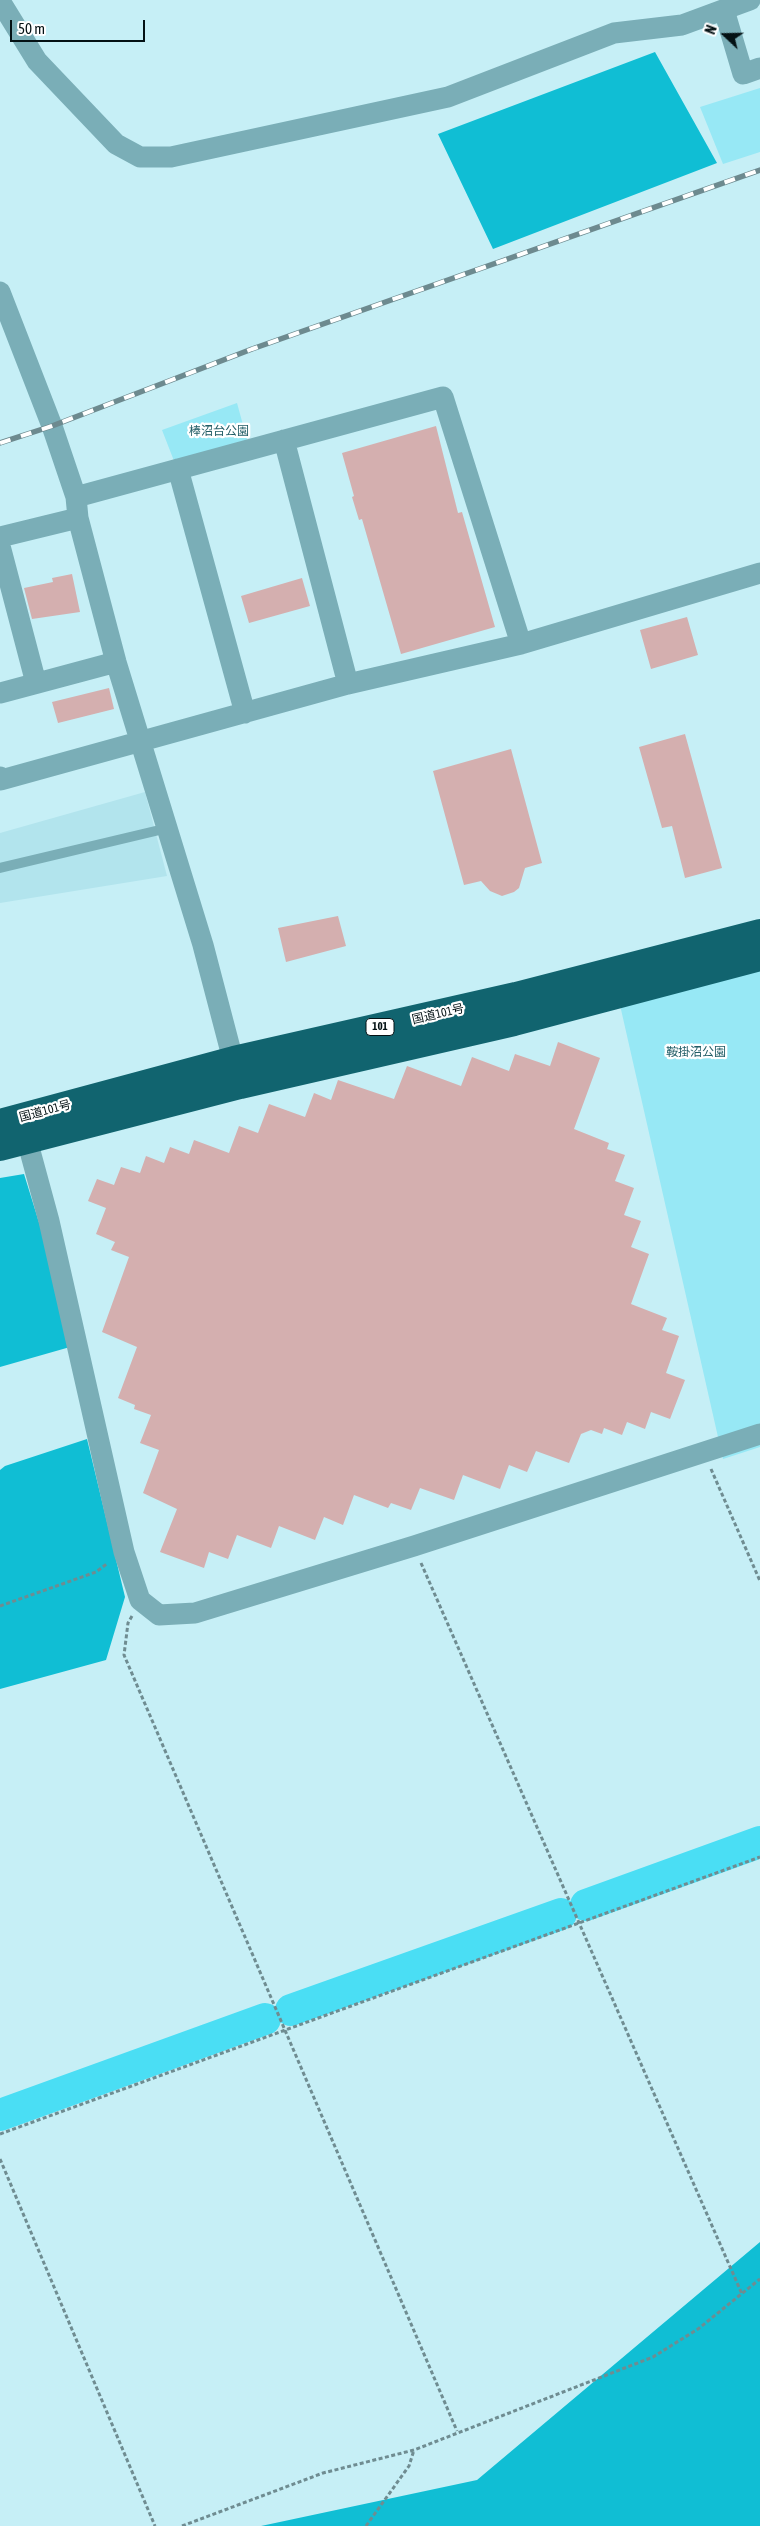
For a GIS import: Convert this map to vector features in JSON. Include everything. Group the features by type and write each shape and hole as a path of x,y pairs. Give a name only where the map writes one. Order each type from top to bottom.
{"highway":[{"name":"国道101号","path":"0,1148 237,1072 516,996 760,933"},
{"name":"国道101号","path":"0,1123 237,1072 514,1022 760,957"}],"street":[{"path":"0,1 38,61 116,144 140,157 171,157 448,97 614,33 682,25 750,0"},
{"path":"724,10 743,74 760,68"},
{"path":"0,292 52,426 76,497 78,518 116,662 203,945 237,1072"},
{"path":"76,497 443,397 521,644"},
{"path":"284,440 348,684"},
{"path":"178,469 245,713"},
{"path":"0,537 78,518"},
{"path":"0,546 36,683"},
{"path":"0,777 1,780 348,684 521,644 760,574"},
{"path":"0,693 116,662"},
{"path":"28,1140 49,1221 124,1552 140,1600 159,1615 195,1613 414,1546 704,1454 760,1434"}],"lane":[{"path":"0,868 168,828"}],"path":[{"path":"704,1454 760,1581"},
{"path":"414,1546 742,2294"},
{"path":"0,1606 96,1572 124,1552"},
{"path":"140,1600 128,1623 124,1655 457,2431"},
{"path":"0,2134 760,1857"},
{"path":"0,2159 156,2526"},
{"path":"182,2526 323,2473 414,2450 457,2431 653,2356 698,2329 760,2279"},
{"path":"366,2526 409,2466 414,2450"}],"shaded area":[{"path":"655,52 717,163 493,249 438,134"},
{"path":"145,792 167,876 0,903 0,833"},
{"path":"24,1174 77,1345 0,1367 0,1178"},
{"path":"87,1439 125,1597 106,1660 0,1689 0,1470 5,1466"},
{"path":"760,2242 760,2526 261,2526 477,2480"}],"green space":[{"path":"760,88 760,152 723,164 700,107"},
{"name":"棒沼台公園","path":"237,403 248,443 176,466 162,430"},
{"name":"鞍掛沼公園","path":"760,969 760,1447 723,1459 620,1005"}],"building":[{"path":"436,426 458,513 462,512 495,627 401,654 362,519 359,520 352,497 354,496 342,453"},
{"path":"72,574 80,612 32,619 24,588 53,582 52,578"},
{"path":"302,578 310,606 249,623 241,596"},
{"path":"687,617 698,655 651,669 640,630"},
{"path":"109,688 114,709 58,723 52,702"},
{"path":"685,734 722,868 685,878 672,826 662,828 639,747"},
{"path":"511,749 542,863 525,868 519,888 502,896 490,891 481,881 464,885 433,771"},
{"path":"338,916 346,946 286,962 278,928"},
{"path":"558,1042 600,1058 574,1129 609,1143 607,1149 625,1155 615,1181 634,1188 624,1215 641,1221 631,1247 649,1254 631,1304 667,1318 662,1330 679,1336 666,1373 685,1380 670,1419 651,1412 645,1429 627,1422 622,1435 604,1428 602,1434 591,1430 581,1434 569,1463 536,1451 527,1472 509,1465 500,1489 463,1475 454,1500 420,1488 411,1510 391,1503 388,1508 354,1495 343,1525 324,1517 315,1540 279,1526 271,1548 237,1535 228,1559 209,1552 204,1568 160,1552 177,1509 143,1493 159,1450 140,1443 151,1415 134,1409 135,1405 118,1398 137,1347 102,1332 129,1257 111,1250 115,1242 96,1234 106,1208 88,1201 97,1179 114,1185 121,1167 140,1173 146,1156 164,1163 170,1147 189,1154 194,1140 229,1153 239,1126 258,1133 269,1104 305,1117 314,1093 331,1100 338,1080 394,1099 407,1066 461,1086 472,1057 509,1071 515,1054 550,1066"}],"waterway":[{"path":"586,1905 760,1842"},
{"path":"291,2010 561,1914"},
{"path":"0,2115 265,2019"}],"railway":[{"path":"0,443 52,426 252,349 760,170"}]}
